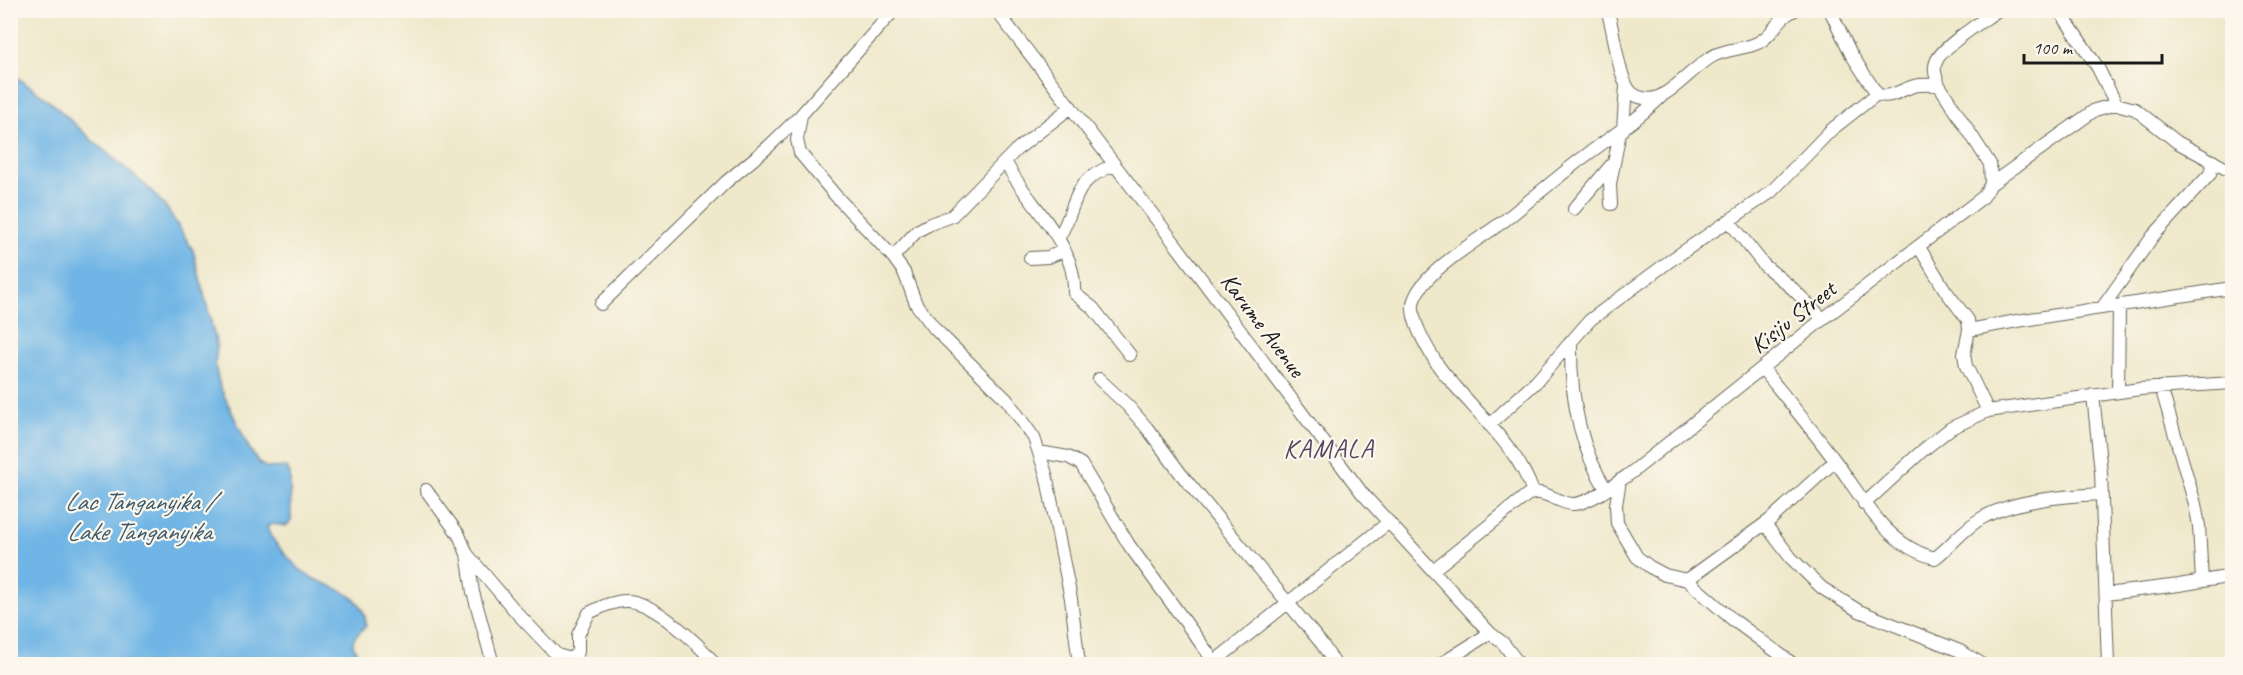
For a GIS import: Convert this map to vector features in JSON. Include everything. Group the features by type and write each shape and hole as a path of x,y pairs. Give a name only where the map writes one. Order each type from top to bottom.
{"street":[{"path":"601,304 726,182 768,147 801,115 894,10"},
{"name":"Karume Avenue","path":"996,10 1116,165 1362,493 1490,633 1503,643 1519,664"},
{"path":"1607,10 1616,39 1622,73 1631,93 1652,99 1665,93"},
{"path":"1433,570 1533,492 1527,475 1515,456 1436,363 1415,324 1413,301 1419,289 1443,265 1647,111 1665,93 1715,54 1754,44 1765,38 1782,18 1795,10"},
{"path":"1830,10 1851,54 1877,93 1883,96 1914,86 1939,85"},
{"path":"1991,184 1990,164 1939,85 1935,75 1935,64 1939,55 1998,10"},
{"path":"2059,10 2098,68 2116,104 2134,110 2177,142 2232,174"},
{"path":"1611,204 1610,184 1621,131 1626,85"},
{"path":"1489,425 1536,382 1590,320 1671,260 1771,192 1831,130 1877,93"},
{"name":"Kisiju Street","path":"1533,492 1540,492 1572,504 1587,500 1620,480 1823,319 1983,197 1991,184 2095,110 2116,104"},
{"path":"893,257 918,231 952,216 1005,161 1071,107"},
{"path":"801,115 797,140 800,153 835,195 893,257 904,272 916,304 948,344 1007,400 1034,438 1046,474 1071,599 1080,664"},
{"path":"1005,161 1020,187 1050,224 1058,239 1075,281 1074,292 1093,308 1130,356"},
{"path":"2102,308 2153,236 2210,174 2213,161"},
{"path":"1574,209 1613,163"},
{"path":"1058,239 1066,225 1080,188 1098,171 1116,165"},
{"path":"2210,174 2232,174"},
{"path":"1729,221 1764,265 1793,289 1823,319"},
{"path":"1919,247 1945,290 1968,320 1969,330 1964,354 1966,366 1988,411"},
{"path":"1030,258 1048,257 1064,251"},
{"path":"1969,330 2232,288"},
{"path":"2118,392 2119,306"},
{"path":"1571,341 1571,381 1581,433 1590,461 1606,489"},
{"path":"1762,368 1835,461 1873,516 1911,549 1935,558 1983,518 2033,502 2101,494"},
{"path":"1099,379 1128,406 1147,428 1181,474 1322,644 1335,664"},
{"path":"1864,504 1951,428 1988,411 2118,392 2232,382"},
{"path":"2161,387 2195,504 2199,526 2202,581"},
{"path":"2093,395 2100,462 2108,664"},
{"path":"1039,452 1068,457 1081,464 1129,545 1215,663 1389,522"},
{"path":"1687,580 1765,524 1835,461"},
{"path":"1620,480 1617,523 1637,557 1665,575 1687,580 1732,619 1792,664"},
{"path":"426,490 459,535 467,554 473,592 493,664"},
{"path":"1765,524 1791,558 1822,588 1859,611 1960,651 1982,664"},
{"path":"467,554 557,655 571,658 578,652 578,635 589,613 613,603 628,601 645,605 665,617 715,664"},
{"path":"2106,594 2232,576"},
{"path":"1441,664 1490,633"},
{"path":"2224,664 2232,663"}],"water":[{"name":"Lac Tanganyika / Lake Tanganyika","path":"10,72 51,102 151,190 168,210 193,250 217,346 215,365 220,387 250,450 259,463 267,468 287,467 290,475 291,521 286,526 272,524 267,527 269,532 284,552 306,574 344,592 360,605 366,626 354,638 353,644 361,664 11,664"}],"district":[{"name":"KAMALA","path":"1329,448"}]}
